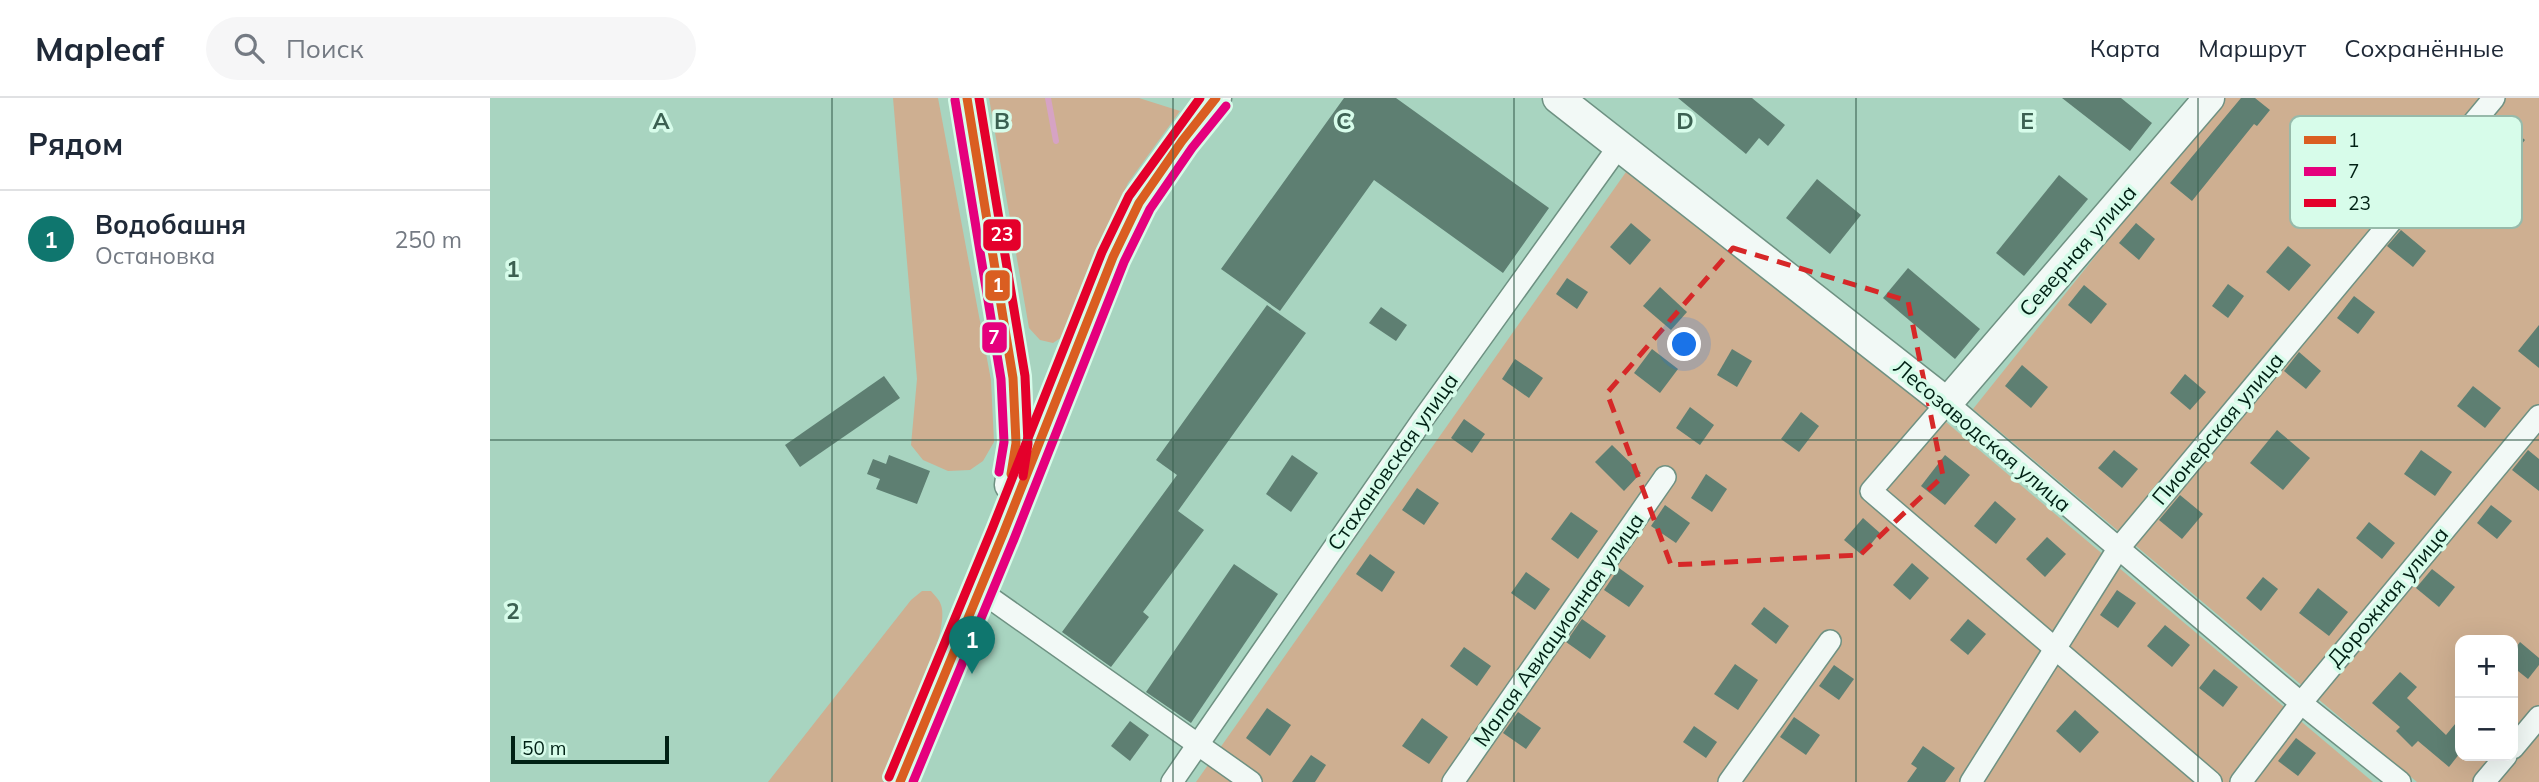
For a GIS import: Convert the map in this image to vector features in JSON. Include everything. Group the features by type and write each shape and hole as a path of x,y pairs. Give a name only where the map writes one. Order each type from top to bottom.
{"main road":[{"path":"967,98 1013,378 1016,443 1003,534"},
{"path":"900,782 1003,534 1113,257 1139,203 1216,98"},
{"name":"Лесозаводская улица","path":"1558,98 1948,403"},
{"name":"Северная улица","path":"1948,403 2209,98"}],"street":[{"name":"Пионерская улица","path":"2479,116 2494,98"},
{"name":"Стахановская улица","path":"1172,782 1423,419 1619,146"},
{"name":"Пионерская улица","path":"1971,782 2118,549 2386,228"},
{"name":"Лесозаводская улица","path":"1948,403 2301,703 2400,782"},
{"path":"1948,403 1871,491 2211,782"},
{"name":"Дорожная улица","path":"2241,782 2301,703 2539,416"},
{"name":"Малая Авиационная улица","path":"1453,782 1665,477"},
{"path":"979,590 1251,782"},
{"path":"1729,782 1830,641"},
{"path":"2518,742 2539,717"},
{"path":"2484,782 2502,761"}],"highlighted area":[{"path":"1733,248 1908,301 1943,476 1860,555 1671,565 1607,393"}],"shaded area":[{"path":"893,98 938,98 991,380 994,442 983,461 970,470 948,471 923,460 911,445 917,379"},
{"path":"989,98 1139,98 1180,111 1128,183 1093,258 1069,328 1053,343 1040,340 1029,328"},
{"path":"2222,98 2539,98 2539,782 2417,782 1973,409"},
{"path":"1626,172 1946,422 2373,782 1196,782"},
{"path":"922,591 931,591 942,609 937,645 883,782 768,782 911,600"}],"building":[{"path":"1344,98 1396,98 1549,208 1503,273 1374,180 1280,311 1221,269"},
{"path":"1678,98 1752,98 1785,125 1768,146 1759,138 1746,154"},
{"path":"2062,98 2121,98 2152,123 2130,151"},
{"path":"2241,98 2255,98 2270,110 2257,126 2254,124 2192,201 2170,183"},
{"path":"2059,175 2088,199 2024,276 1996,253"},
{"path":"1817,179 1861,215 1830,254 1786,218"},
{"path":"1631,223 1651,240 1630,265 1610,247"},
{"path":"2136,223 2155,239 2139,260 2119,243"},
{"path":"2401,230 2426,251 2413,267 2387,246"},
{"path":"2288,246 2311,265 2289,291 2266,272"},
{"path":"1908,268 1980,329 1955,359 1883,298"},
{"path":"1567,278 1588,292 1577,309 1556,294"},
{"path":"2228,284 2244,296 2228,318 2212,306"},
{"path":"2084,285 2107,304 2091,324 2068,305"},
{"path":"1660,287 1687,312 1671,330 1643,306"},
{"path":"2354,296 2375,312 2358,334 2337,318"},
{"path":"1267,305 1306,333 1178,511 1204,530 1143,612 1149,617 1111,667 1062,632 1177,475 1156,460"},
{"path":"1381,307 1407,325 1396,341 1369,323"},
{"path":"2539,325 2539,368 2518,351"},
{"path":"1652,349 1678,369 1660,393 1634,373"},
{"path":"1732,349 1752,361 1737,387 1717,375"},
{"path":"2299,352 2321,371 2306,389 2284,371"},
{"path":"1515,359 1543,378 1529,398 1502,379"},
{"path":"2022,365 2048,387 2031,408 2005,386"},
{"path":"2185,374 2206,392 2190,410 2170,393"},
{"path":"884,376 900,398 800,467 785,445"},
{"path":"2473,386 2501,408 2485,428 2457,406"},
{"path":"1690,407 1714,425 1700,445 1676,428"},
{"path":"1801,412 1819,426 1799,452 1781,439"},
{"path":"1464,419 1485,434 1472,453 1451,438"},
{"path":"2277,430 2310,458 2283,490 2250,463"},
{"path":"1612,445 1641,473 1624,491 1595,462"},
{"path":"2114,450 2138,469 2122,488 2098,468"},
{"path":"2421,450 2452,472 2435,496 2404,474"},
{"path":"2528,450 2539,459 2539,491 2512,470"},
{"path":"889,455 930,471 917,504 876,489 880,479 867,474 873,459 886,464"},
{"path":"1292,455 1318,473 1291,512 1266,494"},
{"path":"1945,455 1970,475 1945,505 1921,486"},
{"path":"1706,474 1727,489 1712,512 1691,498"},
{"path":"1417,488 1439,503 1424,525 1402,510"},
{"path":"2180,495 2203,514 2182,539 2159,520"},
{"path":"1995,501 2016,519 1996,544 1974,526"},
{"path":"1665,505 1690,523 1676,543 1651,526"},
{"path":"2491,505 2512,521 2497,539 2477,523"},
{"path":"1571,512 1598,531 1578,559 1551,539"},
{"path":"1863,518 1880,533 1862,555 1844,540"},
{"path":"2369,522 2395,543 2382,559 2356,538"},
{"path":"2047,537 2066,554 2045,577 2026,559"},
{"path":"1370,554 1395,572 1382,592 1356,574"},
{"path":"1912,563 1929,578 1910,600 1893,585"},
{"path":"1234,564 1278,594 1191,723 1146,692"},
{"path":"1619,568 1644,586 1629,607 1604,590"},
{"path":"2432,569 2455,587 2439,607 2416,588"},
{"path":"1526,572 1550,589 1535,610 1511,593"},
{"path":"2263,577 2278,589 2261,611 2246,598"},
{"path":"2318,588 2348,612 2329,636 2299,613"},
{"path":"2117,590 2136,603 2118,628 2100,615"},
{"path":"1764,607 1789,626 1776,644 1751,624"},
{"path":"1582,619 1606,636 1590,659 1566,642"},
{"path":"1968,619 1986,634 1968,655 1950,640"},
{"path":"2165,625 2190,645 2172,667 2147,646"},
{"path":"2520,642 2539,658 2539,665 2528,679 2518,671"},
{"path":"1464,647 1491,666 1477,686 1450,666"},
{"path":"1735,664 1758,680 1738,710 1714,694"},
{"path":"1834,665 1854,679 1839,700 1819,686"},
{"path":"2214,669 2238,687 2223,707 2199,688"},
{"path":"2400,672 2417,687 2407,698 2446,735 2455,724 2455,759 2449,767 2418,741 2412,747 2396,731 2400,727 2372,703"},
{"path":"1267,708 1291,725 1270,756 1246,738"},
{"path":"2075,710 2099,732 2080,753 2056,731"},
{"path":"1518,712 1541,728 1526,749 1503,733"},
{"path":"1794,717 1820,735 1806,755 1780,737"},
{"path":"1422,718 1448,737 1429,764 1402,746"},
{"path":"1130,721 1149,735 1130,761 1111,746"},
{"path":"1694,726 1717,742 1706,758 1683,742"},
{"path":"2296,738 2316,753 2298,776 2278,761"},
{"path":"1923,746 1955,768 1945,782 1907,782 1917,768 1911,764"},
{"path":"1311,755 1326,765 1315,782 1292,782"}],"waterway":[{"path":"1048,98 1056,141"}],"transit line":[{"name":"1","path":"967,98 1013,378 1016,443 1011,474"},
{"name":"23","path":"979,98 1025,376 1028,444 1023,476"},
{"name":"23","path":"889,777 992,529 1102,252 1129,196 1200,98"},
{"name":"1","path":"900,782 1003,534 1113,257 1139,203 1216,98"},
{"name":"7","path":"955,100 1001,379 1004,442 999,472"},
{"name":"7","path":"913,782 1014,539 1124,262 1150,209 1192,148 1226,106"}],"place":[{"name":"Водобашня","path":"972,674"}]}
